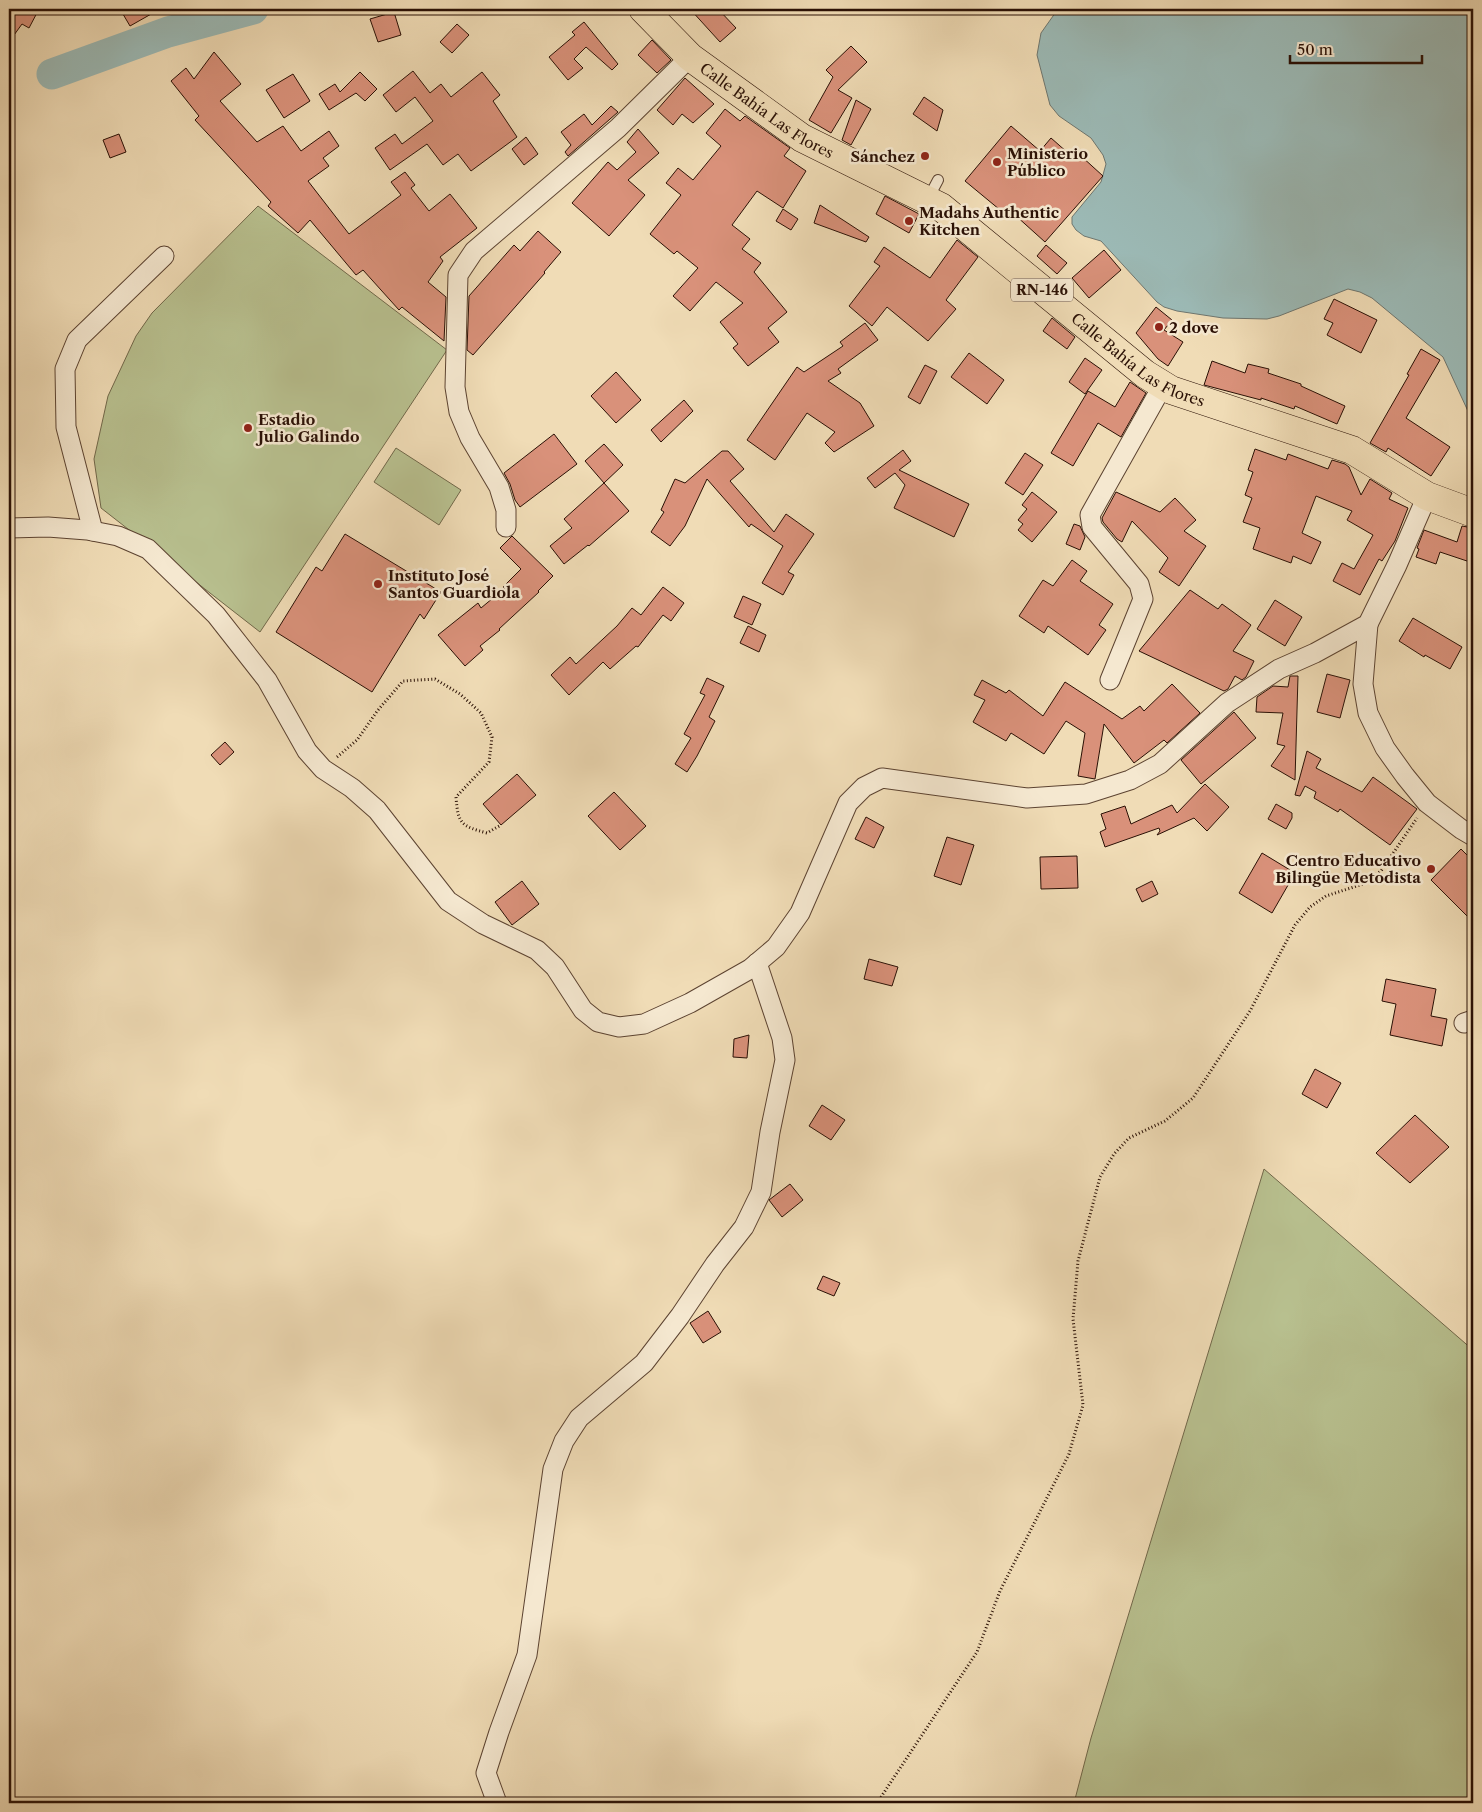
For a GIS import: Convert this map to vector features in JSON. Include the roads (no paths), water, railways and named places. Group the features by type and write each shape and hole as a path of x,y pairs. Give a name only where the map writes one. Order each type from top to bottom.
{"main road":[{"name":"Calle Bahía Las Flores","path":"643,9 690,57 802,138 936,201 1103,341 1145,374 1171,390 1352,450 1427,496 1473,513"}],"street":[{"path":"506,527 506,510 499,487 470,438 459,412 455,387 458,275 474,251 618,128 690,57"},
{"path":"93,531 66,427 65,369 77,340 164,256"},
{"path":"1110,680 1142,599 1139,584 1092,527 1090,515 1163,385"},
{"path":"1427,496 1397,565 1368,624 1363,684 1368,713 1390,755 1404,776 1427,803 1473,836"},
{"path":"9,528 48,527 93,531 118,536 148,549 216,616 267,680 307,751 323,769 352,788 377,810 448,901 483,924 537,950 555,967 583,1010 598,1022 619,1027 644,1024 690,1003 750,969 776,947 800,913 848,802 864,787 882,778 1026,798 1086,794 1130,780 1160,764 1227,703 1279,669 1315,653 1368,624"},
{"path":"497,1803 486,1773 527,1655 553,1469 564,1441 579,1418 644,1363 744,1227 761,1192 770,1132 785,1060 782,1038 757,963"}],"water":[{"path":"1058,9 1473,9 1473,422 1443,357 1372,298 1360,292 1348,289 1267,319 1223,318 1177,311 1164,307 1157,302 1101,241 1084,236 1076,230 1072,224 1072,217 1101,182 1106,164 1103,155 1091,138 1059,116 1050,105 1037,55 1041,33"}],"waterway":[{"path":"52,74 168,32 253,9"}],"place":[{"name":"Sánchez","path":"925,156"},
{"name":"Ministerio Público","path":"997,162"},
{"name":"Madahs Authentic Kitchen","path":"909,221"},
{"name":"2 dove","path":"1159,327"},
{"name":"Estadio Julio Galindo","path":"248,428"},
{"name":"Instituto José Santos Guardiola","path":"378,584"},
{"name":"Centro Educativo Bilingüe Metodista","path":"1431,869"}]}
